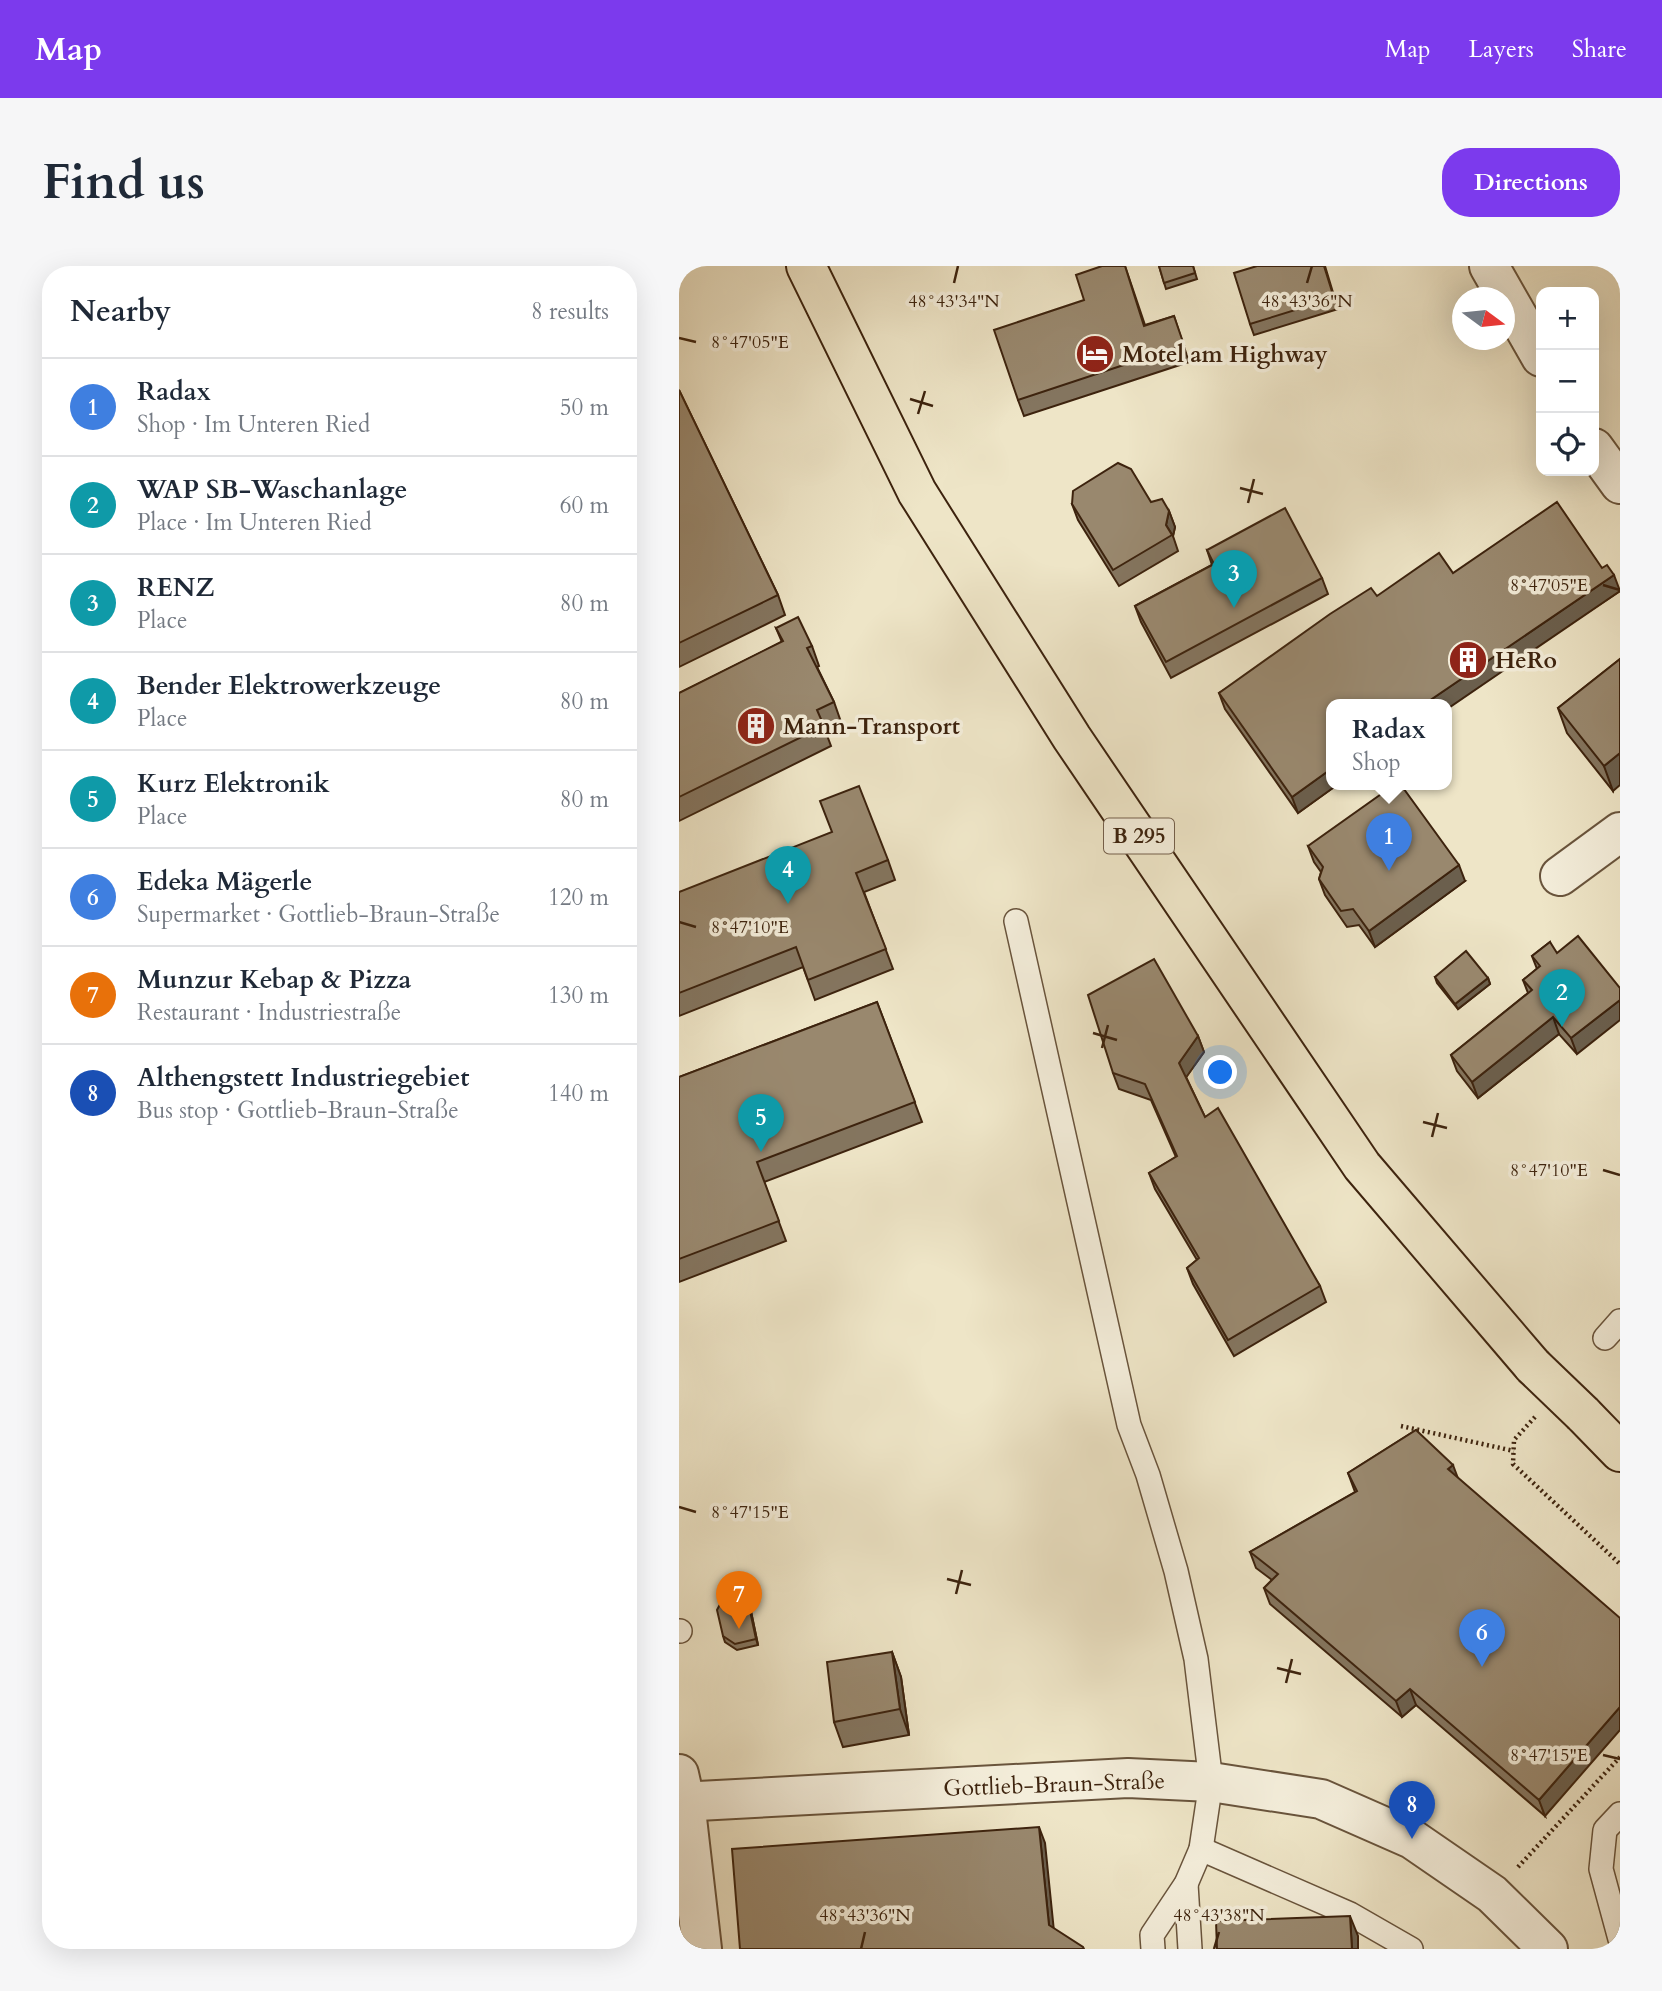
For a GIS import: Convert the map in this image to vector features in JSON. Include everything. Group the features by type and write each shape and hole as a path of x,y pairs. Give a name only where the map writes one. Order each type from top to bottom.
{"main road":[{"name":"B 295","path":"806,266 917,492 1072,738 1361,1166 1533,1366 1620,1452"}],"street":[{"path":"1489,266 1537,350"},
{"path":"1599,455 1620,484"},
{"path":"1560,876 1620,832"},
{"name":"Gottlieb-Braun-Straße","path":"681,1792 1128,1778 1211,1782 1321,1799 1412,1839 1492,1894 1548,1949"},
{"path":"681,1792 702,1949"}],"lane":[{"path":"1016,921 1129,1425 1159,1511 1196,1659 1211,1782 1201,1849 1186,1884 1152,1935 1153,1949"},
{"path":"1609,1949 1620,1939 1601,1869 1605,1830 1620,1814"},
{"path":"1201,1849 1350,1914 1411,1949"},
{"path":"1186,1884 1190,1949"}],"path":[{"path":"1541,1409 1514,1440 1513,1464 1620,1564"},
{"path":"1401,1426 1514,1451"},
{"path":"1492,1894 1620,1758"}],"building":[{"name":"Motel am Highway","path":"1102,266 1125,266 1144,326 1174,316 1184,345 1018,400 994,330 1084,300 1076,275"},
{"path":"1159,266 1193,266 1195,273 1164,283"},
{"path":"1257,266 1324,266 1334,298 1250,324 1234,273"},
{"path":"679,390 778,595 679,643"},
{"path":"1118,463 1131,469 1151,502 1162,499 1169,511 1166,525 1172,535 1113,570 1072,504 1073,491"},
{"path":"1557,502 1602,568 1607,565 1614,575 1432,699 1326,699 1326,773 1292,797 1219,693 1330,614 1371,588 1377,596 1439,553 1453,573"},
{"path":"1285,508 1322,578 1166,662 1135,606 1214,564 1207,550"},
{"name":"Mann-Transport","path":"798,617 812,646 807,648 834,702 817,710 824,726 679,797 679,693 783,641 776,628"},
{"path":"1620,659 1620,753 1604,766 1558,708"},
{"path":"859,786 888,860 856,873 886,949 808,980 796,947 679,993 679,892 832,832 820,801"},
{"path":"1387,790 1405,790 1459,865 1369,931 1353,909 1341,911 1319,879 1323,867 1308,846"},
{"path":"1578,936 1620,988 1620,1000 1571,1038 1553,1017 1472,1082 1451,1055 1532,990 1523,980 1540,966 1532,956 1550,942 1557,953"},
{"path":"1466,951 1488,978 1455,1004 1435,977"},
{"path":"1154,959 1198,1036 1179,1063 1205,1117 1218,1108 1320,1286 1228,1340 1187,1268 1199,1258 1149,1173 1177,1156 1145,1084 1113,1073 1088,995"},
{"path":"877,1002 915,1102 757,1162 779,1221 679,1259 679,1077"},
{"path":"1416,1430 1453,1465 1448,1469 1620,1618 1620,1707 1539,1800 1410,1689 1396,1701 1264,1588 1278,1574 1250,1552 1357,1491 1348,1473"},
{"path":"746,1592 756,1639 735,1644 723,1636 717,1610 724,1597"},
{"path":"892,1652 900,1709 834,1722 827,1662"},
{"path":"1039,1827 1049,1925 1084,1949 740,1949 732,1849"},
{"path":"1350,1916 1352,1949 1217,1949 1216,1921"}],"place":[{"name":"Motel am Highway","path":"1095,354"},
{"name":"RENZ","path":"1234,608"},
{"name":"HeRo","path":"1468,660"},
{"name":"Mann-Transport","path":"756,726"},
{"name":"Radax","path":"1389,871"},
{"name":"Bender Elektrowerkzeuge","path":"788,904"},
{"name":"WAP SB-Waschanlage","path":"1562,1027"},
{"name":"Kurz Elektronik","path":"761,1152"},
{"name":"Munzur Kebap & Pizza","path":"739,1629"},
{"name":"Edeka Mägerle","path":"1482,1667"},
{"name":"Althengstett Industriegebiet","path":"1412,1839"}]}
